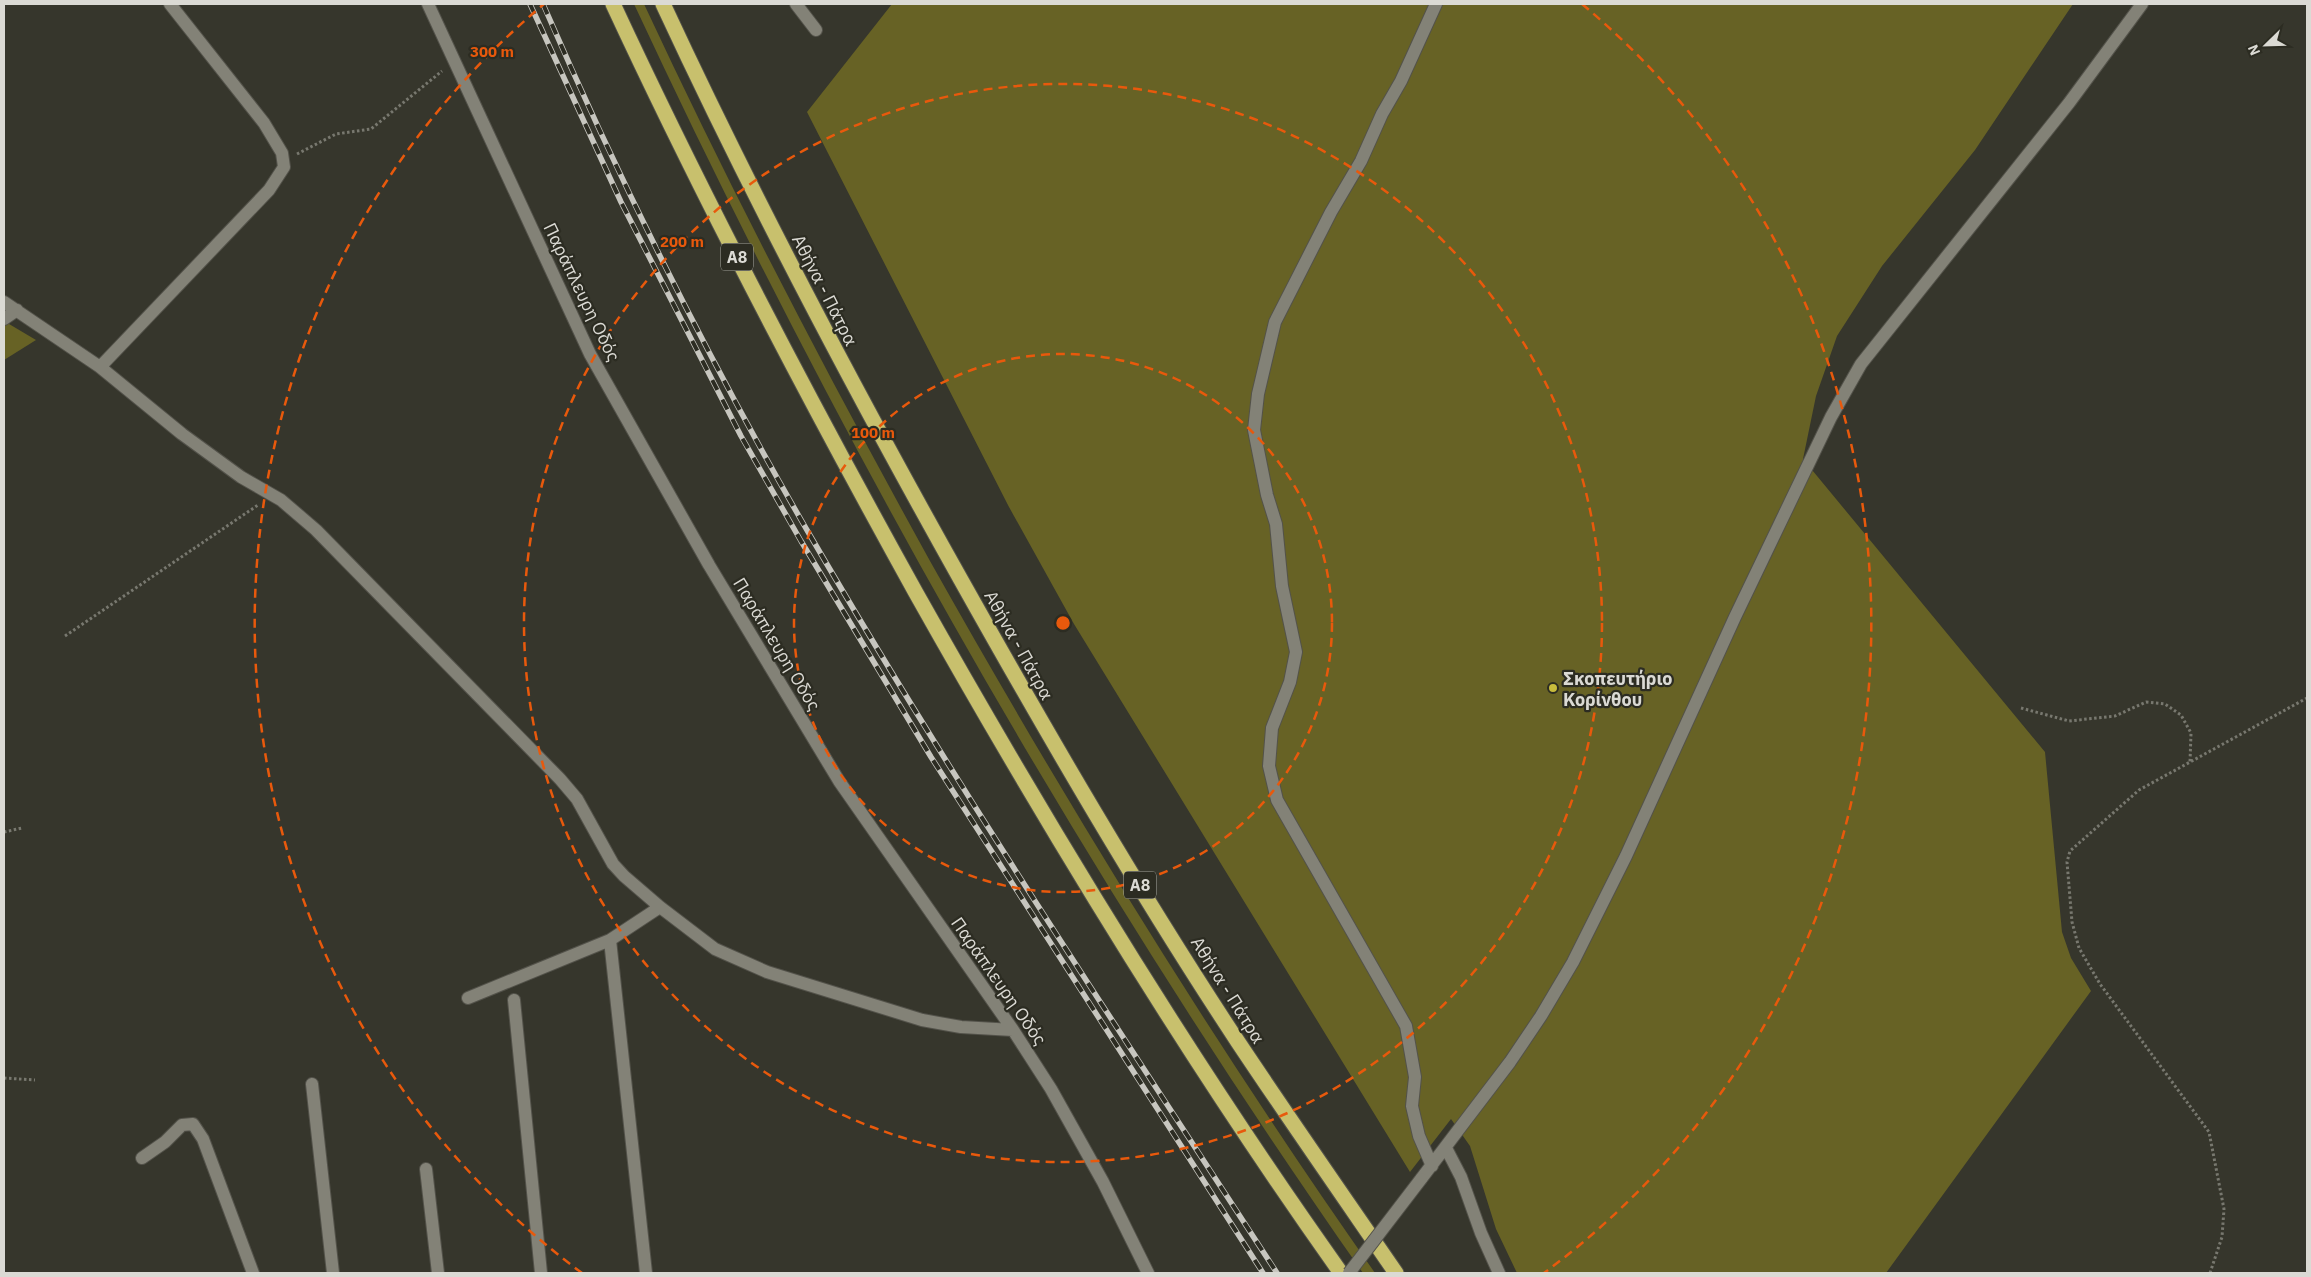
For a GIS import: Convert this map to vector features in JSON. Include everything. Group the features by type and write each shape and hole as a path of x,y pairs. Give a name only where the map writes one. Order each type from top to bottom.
{"highway":[{"name":"Α8","path":"614,4 669,123 793,367 986,718 1176,1029 1341,1273"},
{"name":"Αθήνα - Πάτρα","path":"663,4 710,104 827,337 877,431 1025,695 1214,1004 1328,1176 1396,1273"}],"street":[{"path":"100,367 269,190 284,167 282,153 264,123 170,4"},
{"name":"Παράπλευρη Οδός","path":"428,4 590,354 709,564 839,781 1013,1030 1051,1090 1103,1182 1148,1273"},
{"path":"796,4 816,30"},
{"path":"1432,1166 1419,1136 1412,1106 1414,1077 1412,1053 1406,1026 1277,800 1275,792 1269,766 1272,728 1290,682 1296,652 1282,586 1276,524 1267,495 1254,430 1258,394 1276,322 1331,212 1361,161 1436,4"},
{"path":"1349,1273 1446,1148 1541,1016 1573,962 1626,856 1735,617 1831,417 1861,364 2069,103 2142,4"},
{"path":"4,302 100,367 182,434 241,477 281,500 345,558 560,779 577,799 613,864 660,907 715,949 766,972 922,1020 961,1027 1013,1030"},
{"path":"4,319 17,310"},
{"path":"468,998 610,940 660,907"},
{"path":"610,940 646,1273"},
{"path":"514,1000 541,1273"},
{"path":"312,1084 333,1273"},
{"path":"142,1158 165,1142 182,1125 193,1124 203,1139 253,1273"},
{"path":"1446,1148 1458,1170 1481,1233 1499,1273"},
{"path":"426,1169 438,1273"}],"path":[{"path":"283,162 336,134 371,129 454,61"},
{"path":"65,636 254,505 281,500"},
{"path":"2210,1273 2222,1237 2224,1209 2209,1132 2100,984 2079,948 2072,922 2067,862 2070,851 2139,790 2307,698"},
{"path":"2021,708 2070,721 2116,716 2146,702 2165,704 2181,715 2191,733 2192,749 2190,762"},
{"path":"4,832 22,828"},
{"path":"4,1078 35,1080"}],"shaded area":[{"path":"634,4 644,4 677,75 818,354 930,561 1035,743 1144,923 1200,1011 1315,1187 1375,1273 1363,1273 1260,1122 1160,969 1064,813 971,655 881,495 795,333 713,169"},
{"name":"Σκοπευτήριο Κορίνθου","path":"892,4 2073,4 1975,150 1882,266 1837,336 1816,396 1803,459 2045,752 2062,932 2071,958 2091,991 1886,1273 1517,1273 1496,1229 1470,1146 1451,1119 1410,1172 1074,624 1009,507 807,112"},
{"path":"4,321 36,340 4,360"}],"railway":[{"path":"530,4 621,202 741,436 801,541 931,757 1263,1273"},
{"path":"543,4 604,140 669,274 738,407 811,537 866,631 981,816 1277,1273"}],"place":[{"name":"Σκοπευτήριο Κορίνθου","path":"1553,688"}]}
